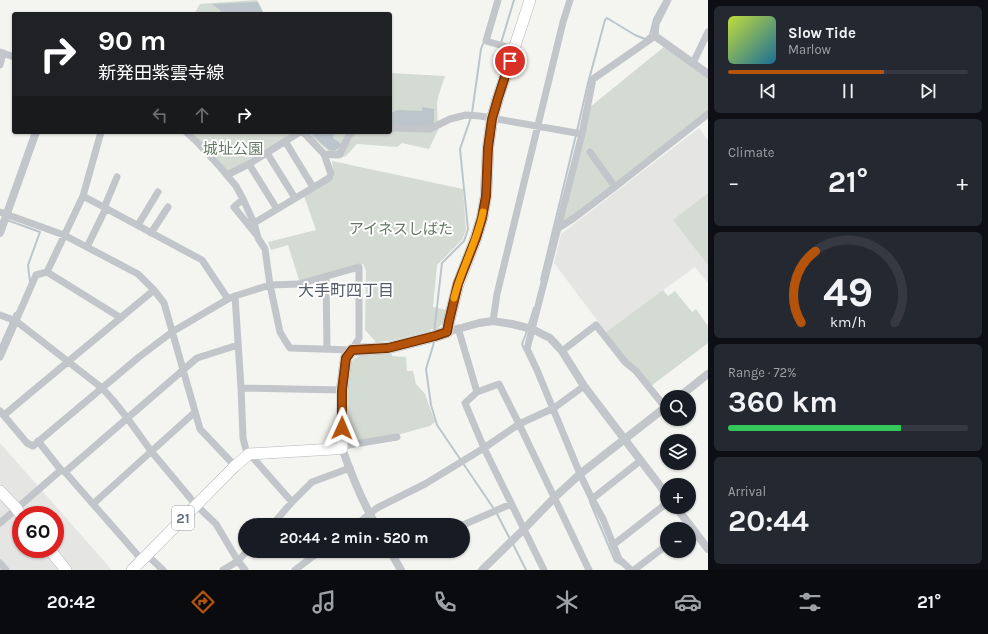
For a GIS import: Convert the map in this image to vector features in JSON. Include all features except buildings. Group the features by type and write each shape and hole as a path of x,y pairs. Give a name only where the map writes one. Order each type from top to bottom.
{"main road":[{"path":"249,454 342,448 342,390 346,358 352,350 388,348 453,330 449,321 458,284 482,218 486,196 488,148 492,119 530,0"},
{"name":"21","path":"132,570 235,466 249,454"},
{"path":"0,491 14,506"},
{"path":"56,558 66,570"}],"street":[{"path":"498,0 486,41 514,49"},
{"path":"492,321 497,294 563,22 570,0"},
{"path":"655,36 656,24 668,0"},
{"path":"693,63 708,32"},
{"path":"655,36 708,74"},
{"path":"655,36 593,79 582,134 548,262 527,349 538,370 580,474 603,519 619,559 633,570 660,550"},
{"path":"0,65 2,52 12,56"},
{"path":"557,229 615,187 708,114"},
{"path":"392,128 430,129 450,119 466,115 480,116 582,134"},
{"path":"0,233 3,214 35,134"},
{"path":"47,272 83,196 100,134"},
{"path":"188,134 236,186 243,198 258,238"},
{"path":"227,176 297,134"},
{"path":"254,224 329,178 330,174 324,154 305,134"},
{"path":"324,154 340,154 350,134"},
{"path":"285,141 313,187"},
{"path":"590,152 615,187"},
{"path":"267,153 295,198"},
{"path":"249,164 277,209"},
{"path":"87,247 117,177"},
{"path":"138,225 158,192"},
{"path":"83,196 202,260 232,297 238,345 243,438 246,450 292,502"},
{"path":"154,290 2,413 27,442 33,446 139,357 172,332 232,297 270,285 299,284 359,267 359,338 352,350 290,348 280,332 270,285 265,249 234,207 243,198"},
{"path":"151,233 168,207"},
{"path":"3,214 64,234 138,274 154,290 164,303 200,428 235,466"},
{"path":"0,357 36,274 47,272 121,318"},
{"path":"326,276 327,349"},
{"path":"0,315 16,321 102,388 112,398 151,452 196,505 216,524 245,570"},
{"path":"477,392 453,330 492,321 532,329 550,338 562,351 584,386 660,486"},
{"path":"562,351 596,325 625,362 636,371 660,400"},
{"path":"25,506 63,471 128,419 197,358 238,345"},
{"path":"689,390 706,379"},
{"path":"544,570 484,448 465,403 477,392 499,384 589,570"},
{"path":"365,518 377,508 424,484 484,448 519,424 554,408 584,386"},
{"path":"241,388 342,390"},
{"path":"93,504 195,412"},
{"path":"482,570 580,474 660,412"},
{"path":"372,518 342,448 349,445 397,437"},
{"path":"38,441 93,504 145,557 164,570"},
{"path":"592,499 640,461"},
{"path":"278,518 312,482 350,468"},
{"path":"470,522 511,504"},
{"path":"613,545 660,508"},
{"path":"0,523 12,516"},
{"path":"696,536 708,550"},
{"path":"223,570 241,558"},
{"path":"295,570 311,558"},
{"path":"394,558 401,570"},
{"path":"0,563 6,570"}],"shaded area":[{"path":"258,2 263,12 222,12 212,4"},
{"path":"422,107 434,109 434,124 428,126 394,126 392,124 392,112 397,110 422,111"},
{"path":"699,128 708,140 708,283 695,267 606,332 554,263 561,234"},
{"path":"311,134 334,134 333,138 341,144 340,147 334,151 329,150"},
{"path":"0,443 56,506 12,506 12,558 64,558 64,516 112,570 0,570"}],"green space":[{"path":"257,0 263,12 195,12 200,4"},
{"path":"665,46 708,78 708,114 562,222 590,107"},
{"name":"城址公園","path":"392,73 445,76 437,103 438,130 429,149 402,143 397,147 357,144 346,156 338,159 308,134 392,134"},
{"name":"城址公園","path":"194,134 293,134 229,172"},
{"name":"アイネスしばた","path":"332,161 463,189 466,230 462,240 437,265 433,307 447,310 444,322 437,329 431,329 430,331 389,341 376,342 365,330 366,271 363,264 300,283 288,245 271,250 268,242 316,230 304,196 334,177"},
{"path":"708,193 708,265 673,220"},
{"path":"663,290 668,296 675,291 692,312 696,309 708,326 708,343 651,386 627,361 606,332"},
{"path":"377,354 392,354 392,356 406,357 407,371 413,371 416,384 425,394 435,422 430,426 397,435 346,443 348,372 351,363 356,357"}],"waterway":[{"path":"501,43 514,0"},
{"path":"577,131 605,20 607,18 635,35 645,39 650,35 654,19 664,1"},
{"path":"472,113 483,44"},
{"path":"434,333 442,263 464,241 468,229 460,149 471,117"},
{"path":"541,280 576,135"},
{"path":"7,220 40,232 28,265 30,282"},
{"path":"528,327 534,308"},
{"path":"0,347 15,313"},
{"path":"524,349 522,344 527,331"},
{"path":"434,341 426,369 431,405 437,425 494,509"},
{"path":"590,502 615,561 620,564"},
{"path":"496,512 510,539"},
{"path":"513,544 526,570"}],"slow traffic":[{"path":"454,298 476,238 483,212"}],"district":[{"name":"大手町四丁目","path":"346,290"}],"route":[{"path":"342,428 342,390 346,358 352,350 388,348 447,332 458,284 482,218 486,196 488,148 492,119 510,61"}]}
